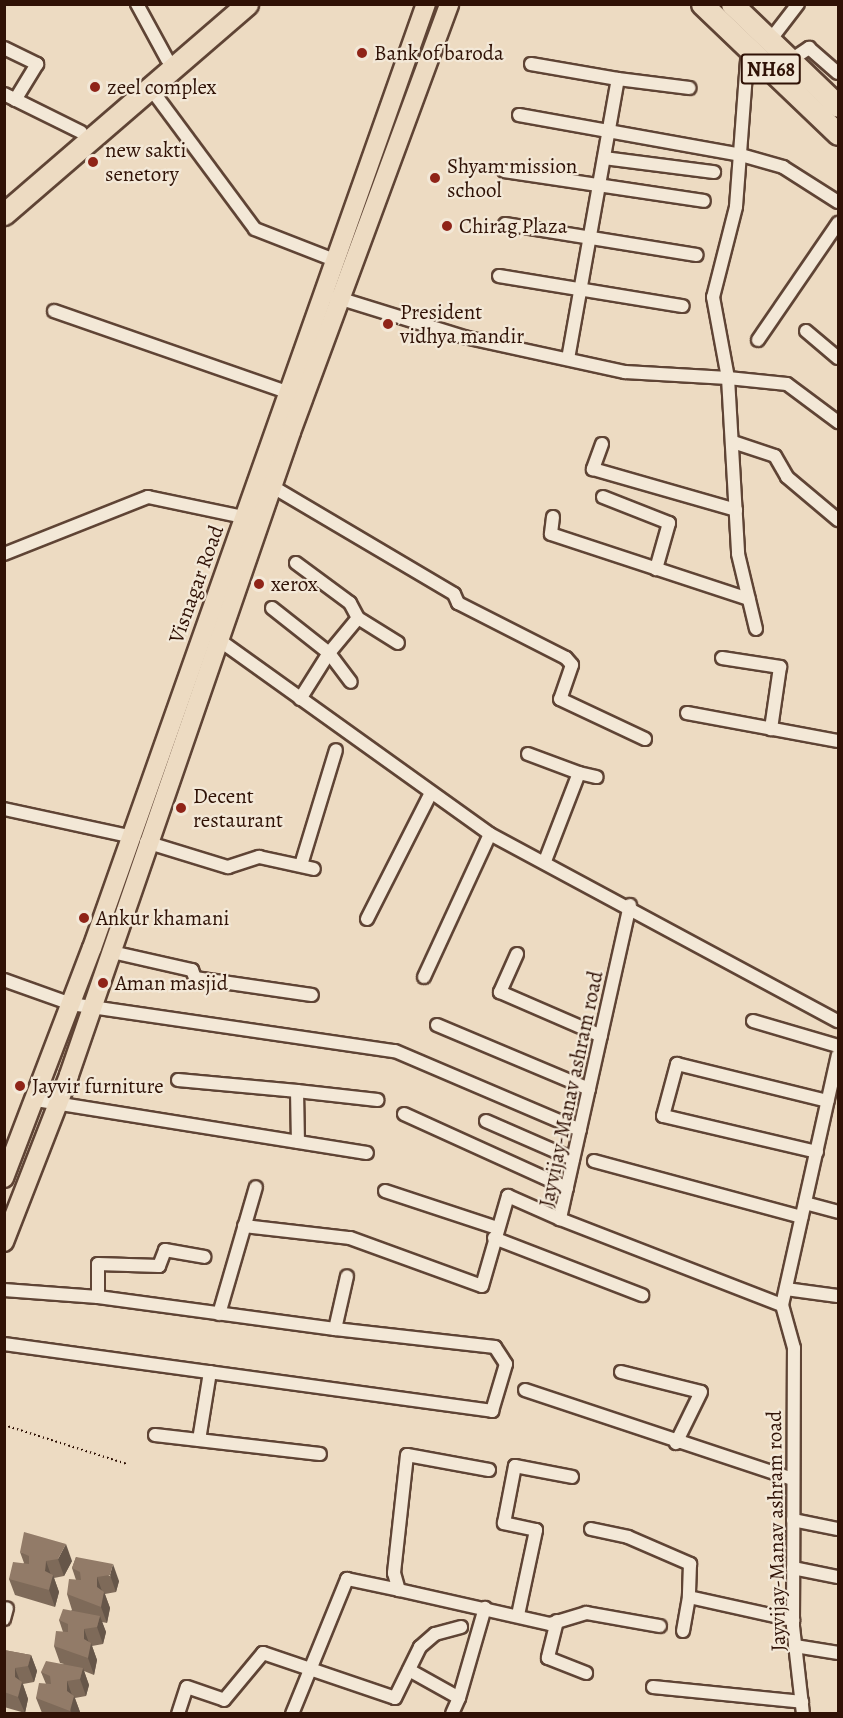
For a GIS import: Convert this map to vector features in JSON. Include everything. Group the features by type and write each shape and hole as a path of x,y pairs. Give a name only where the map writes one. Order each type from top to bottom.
{"highway":[{"path":"4,196 167,59 228,4"},
{"path":"4,214 247,4"},
{"name":"NH68","path":"702,4 838,134"},
{"path":"732,4 771,39 838,106"}],"main road":[{"name":"Visnagar Road","path":"4,1178 36,1100 71,1004 142,841 203,629 244,517 265,483 290,393 333,296 334,260 426,4"},
{"path":"4,1242 93,1008 112,952 142,841 220,640 265,483 333,296 449,4"}],"street":[{"path":"137,4 167,59"},
{"path":"771,39 798,4"},
{"path":"748,47 735,207 713,297 728,378 738,554 756,629"},
{"path":"4,48 37,64 10,97 81,132"},
{"path":"792,60 809,48 838,72"},
{"path":"531,64 689,88"},
{"path":"568,359 618,79"},
{"path":"151,89 255,229 334,260"},
{"path":"519,115 608,135 741,155 783,167 838,202"},
{"path":"604,158 714,172"},
{"path":"504,171 600,183 704,201"},
{"path":"758,340 838,223"},
{"path":"505,224 697,255"},
{"path":"499,276 580,292 683,306"},
{"path":"333,296 464,337 625,372 787,384 838,422"},
{"path":"54,311 290,393"},
{"path":"806,331 838,358"},
{"path":"733,441 775,456 787,477 838,520"},
{"path":"602,444 594,469 736,510"},
{"path":"265,483 454,594 458,603 566,658 572,664 560,699 645,739"},
{"path":"4,554 148,497 244,517"},
{"path":"603,497 669,523 656,569"},
{"path":"553,517 551,534 749,599"},
{"path":"296,563 350,603 358,618 398,643"},
{"path":"272,608 329,654 351,682"},
{"path":"300,699 329,654 358,618"},
{"path":"203,629 430,795 490,834 630,904 838,1021"},
{"path":"722,658 780,667 771,729"},
{"path":"687,713 838,741"},
{"path":"301,865 336,750"},
{"path":"528,754 579,773 597,777"},
{"path":"545,861 579,773"},
{"path":"367,919 430,795"},
{"path":"4,809 142,841 228,867 259,856 314,869"},
{"path":"424,977 490,834"},
{"name":"Jayvijay-Manav ashram road","path":"630,904 560,1219 782,1305 794,1348 793,1620 803,1708"},
{"path":"112,952 192,970 195,978 312,995"},
{"path":"517,954 500,992 601,1036"},
{"path":"4,980 71,1004 93,1008 395,1051 579,1130"},
{"path":"753,1021 838,1046"},
{"path":"437,1025 589,1089"},
{"path":"782,1305 828,1101 836,1076 838,1055"},
{"path":"817,1152 663,1116 677,1064 828,1101"},
{"path":"178,1080 377,1100"},
{"path":"297,1091 298,1142"},
{"path":"36,1100 367,1153"},
{"path":"405,1114 567,1188"},
{"path":"486,1121 573,1159"},
{"path":"594,1161 802,1217"},
{"path":"219,1314 255,1187"},
{"path":"385,1191 495,1233 642,1295"},
{"path":"244,1226 350,1238 482,1286 495,1233 508,1196 560,1219"},
{"path":"805,1203 838,1212"},
{"path":"98,1297 98,1264 159,1266 165,1250 204,1257"},
{"path":"335,1329 347,1276"},
{"path":"786,1289 838,1296"},
{"path":"4,1290 98,1297 335,1329 495,1347 506,1364 498,1403 492,1411 477,1411 4,1344"},
{"path":"199,1440 210,1372"},
{"path":"621,1372 701,1392 676,1443"},
{"path":"525,1390 676,1443 793,1479"},
{"path":"155,1435 320,1454"},
{"path":"399,1590 394,1573 407,1455 489,1470"},
{"path":"518,1616 536,1530 504,1523 515,1466 572,1477"},
{"path":"793,1520 838,1529"},
{"path":"591,1528 628,1538 690,1564 683,1631"},
{"path":"793,1568 838,1577"},
{"path":"292,1713 314,1671 347,1579 518,1616 557,1622 586,1612 660,1626"},
{"path":"688,1597 793,1620"},
{"path":"452,1713 459,1698 485,1608"},
{"path":"557,1622 548,1659 586,1673"},
{"path":"178,1713 187,1687 224,1700 263,1653 395,1698 409,1670 435,1634 460,1628"},
{"path":"795,1646 838,1653"},
{"path":"409,1670 459,1698"},
{"path":"653,1687 803,1708"}],"path":[{"path":"4,1425 127,1464"}],"building":[{"path":"24,1532 66,1544 58,1559 46,1561 45,1571 53,1575 49,1590 9,1579 13,1562 29,1564 29,1556 20,1552"},
{"path":"76,1557 113,1564 110,1575 97,1577 97,1587 104,1592 101,1607 67,1594 69,1579 81,1580 80,1572 72,1568"},
{"path":"63,1609 100,1616 97,1627 84,1629 84,1639 91,1643 88,1658 54,1646 56,1631 68,1632 68,1624 59,1620"},
{"path":"4,1650 31,1655 28,1666 15,1668 15,1677 22,1682 18,1697 4,1692"},
{"path":"46,1661 83,1668 80,1679 67,1681 67,1691 74,1696 70,1711 36,1698 39,1683 51,1684 50,1676 41,1672"}],"place":[{"name":"Bank of baroda","path":"362,53"},
{"name":"zeel complex","path":"95,87"},
{"name":"new sakti senetory","path":"93,162"},
{"name":"Shyam mission school","path":"435,178"},
{"name":"Chirag Plaza","path":"447,226"},
{"name":"President vidhya mandir","path":"388,324"},
{"name":"xerox","path":"259,584"},
{"name":"Decent restaurant","path":"181,808"},
{"name":"Ankur khamani","path":"84,918"},
{"name":"Aman masjid","path":"103,983"},
{"name":"Jayvir furniture","path":"20,1086"}]}
